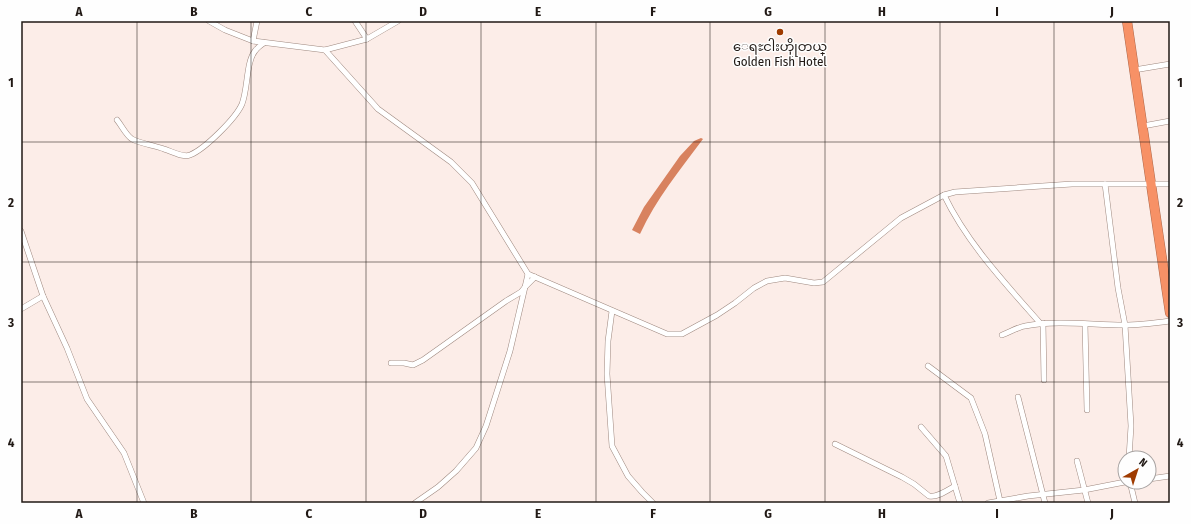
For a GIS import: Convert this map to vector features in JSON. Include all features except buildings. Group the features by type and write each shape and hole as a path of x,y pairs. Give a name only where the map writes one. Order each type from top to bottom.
{"highway":[{"path":"1127,21 1170,313"}],"street":[{"path":"209,21 225,30 252,41 326,50 367,39 398,21"},
{"path":"252,41 257,21"},
{"path":"355,21 367,39"},
{"path":"118,120 131,138 181,155 190,156 209,142 230,122 241,105 246,90 252,57 255,51 264,43"},
{"path":"326,50 378,109 451,162 464,174 472,183 528,274 667,334 682,334 717,315 754,288 767,281 785,278 814,283 823,282 901,218 944,195 955,192 1064,185 1170,184"},
{"path":"1134,70 1170,64"},
{"path":"1143,126 1170,121"},
{"path":"1105,184 1118,288 1125,325 1131,426 1130,450"},
{"path":"944,195 951,210 981,254 1041,323 1044,380"},
{"path":"21,231 43,296 67,348 87,399 124,453 144,503"},
{"path":"415,503 456,472 476,448 486,426 510,351 528,274"},
{"path":"391,363 413,365 423,360 500,305 521,292 535,277"},
{"path":"21,309 43,296"},
{"path":"612,311 608,341 607,374 612,446 628,476 653,503"},
{"path":"1002,335 1020,327 1041,323 1059,324 1077,322 1085,324 1125,325 1170,321"},
{"path":"1085,324 1088,410"},
{"path":"928,366 971,398 985,434 1003,501"},
{"path":"1018,396 1044,503"},
{"path":"921,427 946,456 960,503"},
{"path":"835,444 902,477 929,496 935,496 955,486"},
{"path":"1077,461 1088,503"},
{"path":"1157,478 1170,476"},
{"path":"988,503 1084,490 1117,484"},
{"path":"1132,490 1135,503"}],"shaded area":[{"path":"701,138 703,139 677,173 653,209 640,234 632,230 644,207 680,156 694,141"}],"place":[{"name":"ေရႊငါးဟိုုတယ္ Golden Fish Hotel","path":"780,32"}]}
